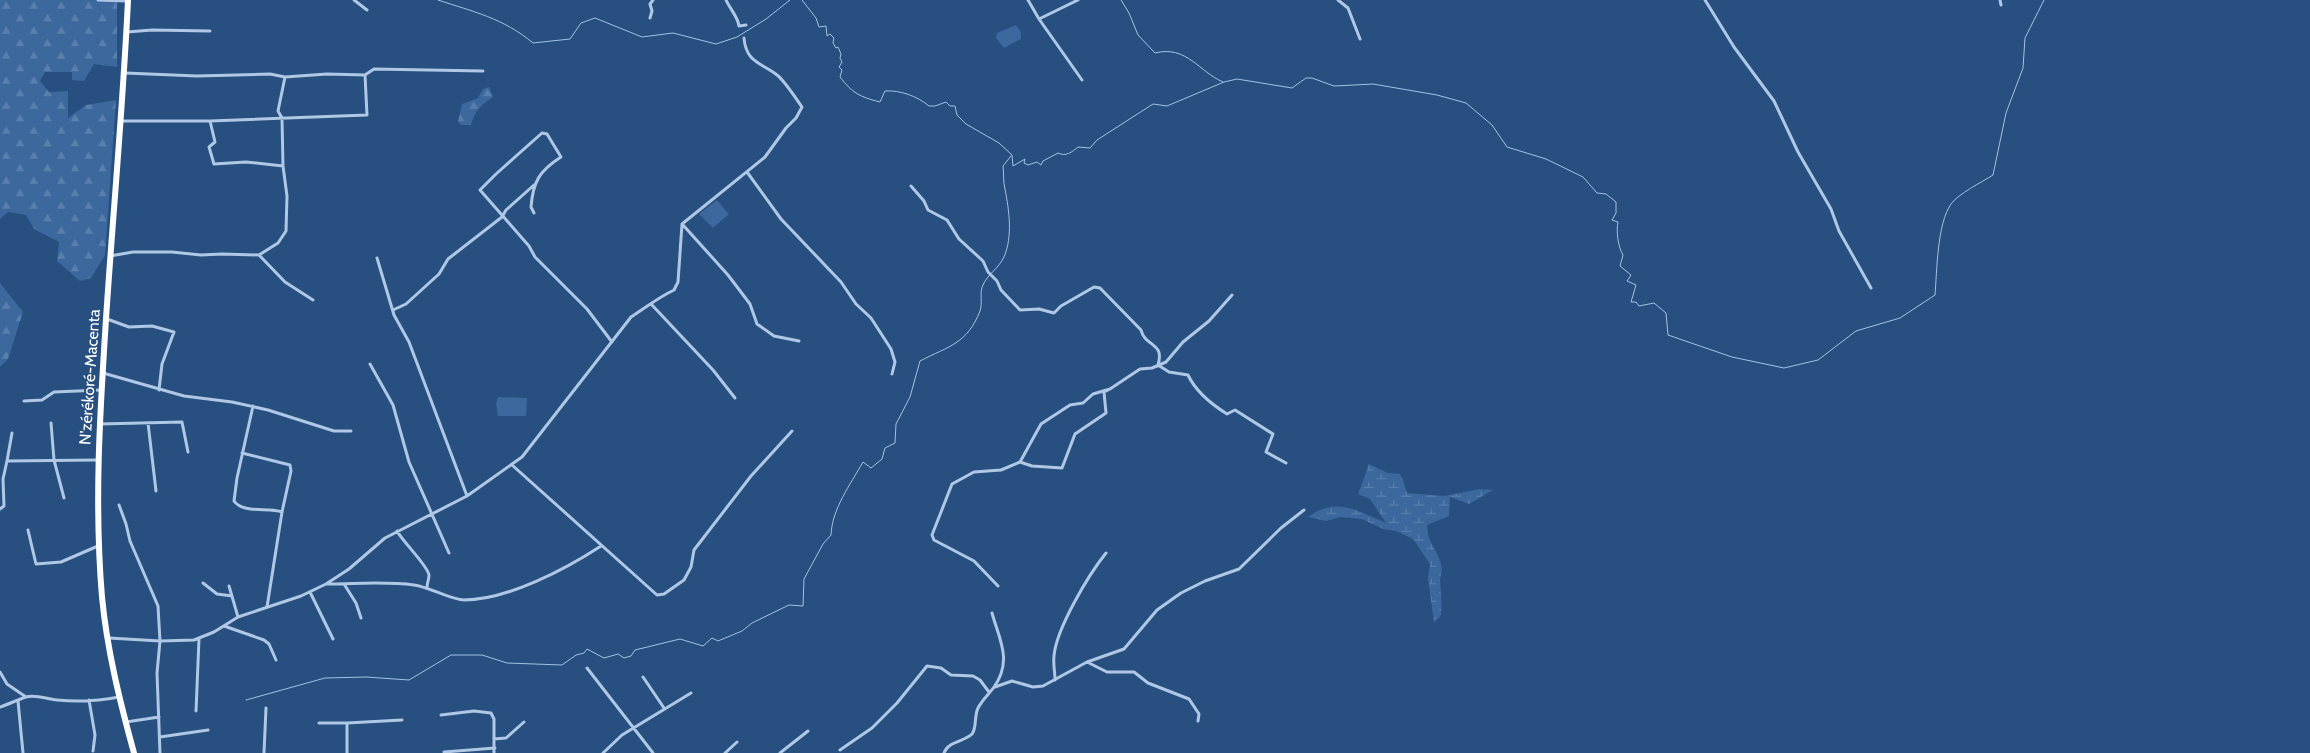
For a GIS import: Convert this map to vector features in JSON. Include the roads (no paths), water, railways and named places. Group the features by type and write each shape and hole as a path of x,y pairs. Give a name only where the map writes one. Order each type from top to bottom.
{"highway":[{"name":"N'zérékoré-Macenta","path":"128,0 97,460 99,546 108,638 134,753"}],"street":[{"path":"98,0 128,0"},
{"path":"354,0 367,10"},
{"path":"650,18 652,11 650,4 653,0"},
{"path":"726,0 732,14 738,19 739,26 746,25"},
{"path":"1028,0 1039,19 1082,80"},
{"path":"1039,19 1078,0"},
{"path":"1338,0 1348,8 1360,39"},
{"path":"1705,0 1734,47 1774,101 1798,152 1831,209 1840,231 1871,288"},
{"path":"2000,0 2001,5"},
{"path":"127,32 152,30 210,31"},
{"path":"108,638 160,641 199,639 238,617 310,592 349,569 385,538 467,496 512,465 538,439 631,317 652,305 663,295 674,290 678,282 682,224 765,157 786,128 796,118 802,107 778,76 752,59 745,45 744,38"},
{"path":"122,73 197,76 270,74 285,77 327,74 365,75 374,69 483,71"},
{"path":"119,121 367,115 365,75"},
{"path":"110,256 133,252 172,252 200,256 222,254 259,255 278,243 286,231 287,196 283,166 282,118 278,111 285,77"},
{"path":"210,120 215,142 209,147 214,164 246,162 283,166"},
{"path":"534,213 531,207 536,180 543,171 561,157 547,134 542,133 480,190 529,246 535,257 588,309 612,342"},
{"path":"747,172 781,219 841,282 856,304 870,318 891,349 895,362 892,374"},
{"path":"393,310 406,304 439,274 448,259 502,217 506,210 535,185"},
{"path":"911,186 924,201 928,210 947,220 959,239 983,261 988,272 997,281 1001,290 1020,310 1039,309 1054,313 1061,306 1094,287 1100,288 1141,330 1142,337 1158,349 1160,356 1158,365"},
{"path":"682,224 728,275 750,304 757,324 774,336 799,341"},
{"path":"259,255 285,282 313,300"},
{"path":"377,258 393,310 409,342 467,496"},
{"path":"1020,462 1032,466 1062,468 1075,434 1106,413 1104,392 1140,370 1158,365 1174,355 1183,342 1209,321 1232,295"},
{"path":"652,305 736,398"},
{"path":"106,319 129,327 152,326 174,332 162,364 159,390"},
{"path":"370,364 392,406 409,462 449,553"},
{"path":"1158,365 1169,372 1188,375 1191,382 1214,406 1227,414 1235,410 1272,434 1266,452 1286,463"},
{"path":"102,372 159,390 253,406 334,431 351,431"},
{"path":"998,586 974,561 934,540 932,535 952,484 974,472 1001,470 1020,462 1041,424 1070,405 1083,403 1093,394 1110,389"},
{"path":"24,401 42,400 54,392 101,390"},
{"path":"253,406 235,490 236,504 252,509 271,509 282,512"},
{"path":"99,424 182,422 188,452"},
{"path":"51,423 54,460 64,498"},
{"path":"148,423 156,491"},
{"path":"512,465 657,595 664,594 684,580 690,567 694,550 751,476 792,431"},
{"path":"0,509 4,506 3,479 12,434"},
{"path":"242,452 290,465 291,471 282,512 267,607"},
{"path":"7,462 97,460"},
{"path":"119,505 130,541 158,606 160,641 157,673 160,753"},
{"path":"994,687 1012,681 1033,687 1043,686 1087,662 1124,649 1157,610 1181,593 1205,581 1239,569 1281,528 1304,510"},
{"path":"28,530 36,564 61,562 99,546"},
{"path":"397,531 412,553 425,565 429,574 427,587"},
{"path":"326,584 382,582 427,587 461,600 494,596 577,562 601,546"},
{"path":"1055,680 1054,656 1059,635 1082,589 1106,553"},
{"path":"203,583 217,594 232,596"},
{"path":"344,584 356,603 361,618"},
{"path":"229,586 238,617"},
{"path":"310,592 334,639"},
{"path":"944,753 946,748 971,735 974,730 977,709 994,687 1001,673 1004,654 1003,643 992,613"},
{"path":"224,626 264,640 269,644 276,660"},
{"path":"196,711 199,639"},
{"path":"1087,662 1107,672 1134,672 1148,683 1189,700 1199,714 1198,721"},
{"path":"840,750 872,728 897,703 927,666 941,668 951,675 973,676 980,680 989,692"},
{"path":"586,668 653,753"},
{"path":"0,672 8,684 26,697"},
{"path":"643,677 664,708"},
{"path":"602,753 622,735 691,693"},
{"path":"0,707 18,702 26,697 40,696 55,700 89,700 120,697"},
{"path":"89,700 90,718 95,735 93,751"},
{"path":"18,702 23,753"},
{"path":"264,753 266,708"},
{"path":"441,715 474,710 491,713 494,719 494,751 444,752"},
{"path":"126,722 159,717"},
{"path":"319,723 402,720"},
{"path":"494,739 506,738 524,722"},
{"path":"347,753 348,723"},
{"path":"160,737 208,730"},
{"path":"780,753 808,731"},
{"path":"725,753 737,742"}],"waterway":[{"path":"438,0 476,12 511,27 533,43 570,39 581,23 595,18 642,37 673,33 716,44 737,37 766,19 790,0"},
{"path":"802,0 816,18 819,27 826,26 827,36 830,34 834,38 833,43 836,48 838,47 841,54 842,62 839,67 842,70 840,77 853,91 880,102 885,91 891,91 908,94 929,106 946,102 950,106 955,106 957,115 966,124 999,143 1012,155 1013,166 1025,159 1024,163 1028,165 1037,162 1041,165 1043,161 1058,153 1066,154 1078,147 1090,148 1097,140 1153,104 1167,106 1224,82 1237,79 1292,88 1306,78 1312,78 1334,86 1373,84 1437,95 1466,103 1492,125 1507,147 1546,159 1583,177 1597,193 1606,194 1616,202 1616,213 1612,220 1618,222 1618,239 1623,255 1620,266 1631,275 1627,281 1636,285 1631,302 1636,302 1639,306 1654,303 1666,313 1668,335 1732,357 1784,368 1818,360 1856,331 1900,318 1935,295 1938,248 1946,213 1954,200 1993,175 2006,113 2023,68 2025,38 2044,0"},
{"path":"1121,0 1129,13 1138,35 1155,53 1176,53 1184,56 1214,78 1223,82"},
{"path":"246,700 325,678 366,677 409,680 451,655 482,655 507,663 562,665 576,655 584,653 587,649 604,658 618,654 624,658 631,656 635,650 680,639 703,646 712,638 718,641 742,631 752,623 789,605 803,606 804,579 823,544 831,535 838,507 847,488 863,462 871,468 882,459 885,448 895,443 896,424 910,397 920,361 956,343 969,331 975,322 980,311 982,288 987,278 1002,261 1009,240 1009,214 1003,166 1011,156"}]}
